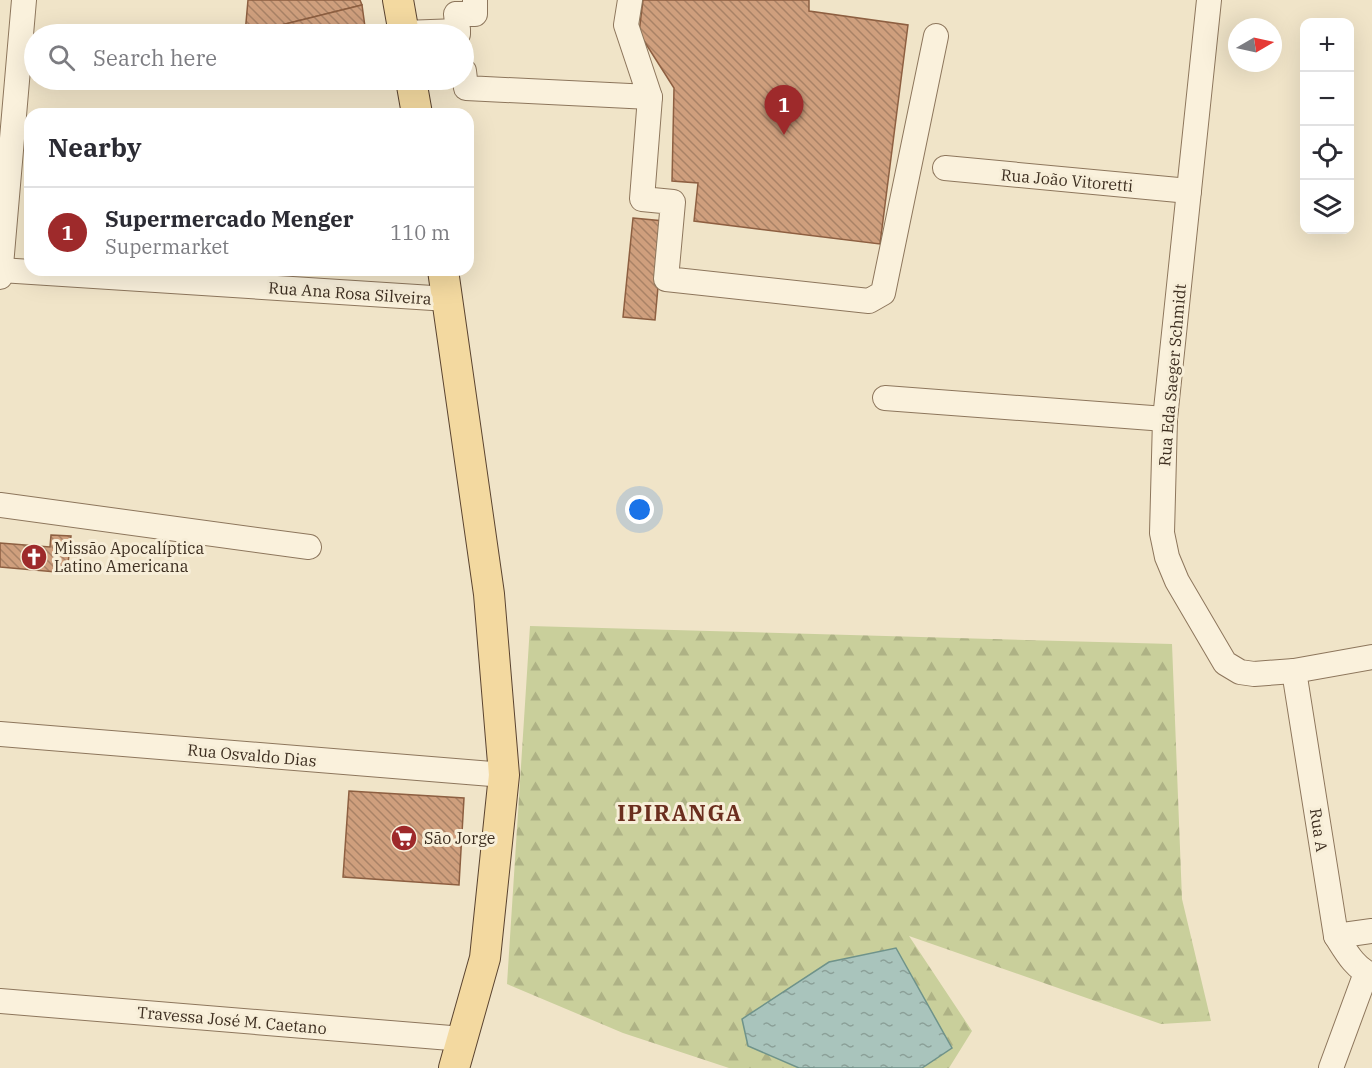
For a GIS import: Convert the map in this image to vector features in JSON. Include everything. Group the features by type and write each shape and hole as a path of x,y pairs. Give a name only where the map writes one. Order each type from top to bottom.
{"main road":[{"path":"398,0 402,24"},
{"path":"413,90 416,108"},
{"path":"444,276 489,594 504,776 485,958 454,1068"}],"street":[{"path":"0,277 24,0"},
{"path":"457,24 456,14 475,14 475,0"},
{"path":"630,0 626,25 650,97 642,200 673,202 666,279 869,301 883,293 936,36"},
{"name":"Rua Eda Saeger Schmidt","path":"1209,0 1165,419 1162,533 1167,557 1177,581 1225,663 1240,672 1254,674 1294,671 1372,657"},
{"path":"474,88 650,97"},
{"name":"Rua João Vitoretti","path":"945,168 1189,191"},
{"name":"Rua Ana Rosa Silveira","path":"0,270 24,272"},
{"name":"Rua Ana Rosa Silveira","path":"93,276 448,299"},
{"path":"885,398 1165,419"},
{"path":"0,505 309,547"},
{"name":"Rua A","path":"1294,671 1336,936 1350,957 1369,974"},
{"name":"Rua Osvaldo Dias","path":"0,734 504,776"},
{"path":"1336,936 1372,931"},
{"path":"1331,1068 1369,974"},
{"name":"Travessa José M. Caetano","path":"0,1001 463,1039"}],"green space":[{"path":"530,626 1172,644 1182,899 1211,1021 1161,1024 909,936 972,1031 949,1068 729,1068 623,1033 507,984"}],"water":[{"path":"896,948 952,1048 922,1068 799,1068 748,1046 742,1019 829,962"}],"building":[{"path":"248,0 360,0 362,5 285,24 246,24"},
{"path":"643,0 809,0 809,11 908,25 880,244 694,221 698,183 672,181 674,88 639,33"},
{"path":"362,5 365,24 285,24"},
{"path":"633,218 664,221 655,320 623,317"},
{"name":"Missão Apocalíptica Latino Americana","path":"51,535 71,536 67,573 0,567 0,543 50,547"},
{"name":"São Jorge","path":"349,791 464,798 459,885 343,877"}],"place":[{"name":"Supermercado Menger","path":"784,135"},
{"name":"Missão Apocalíptica Latino Americana","path":"34,557"},
{"name":"São Jorge","path":"404,838"}],"district":[{"name":"IPIRANGA","path":"680,812"}]}
